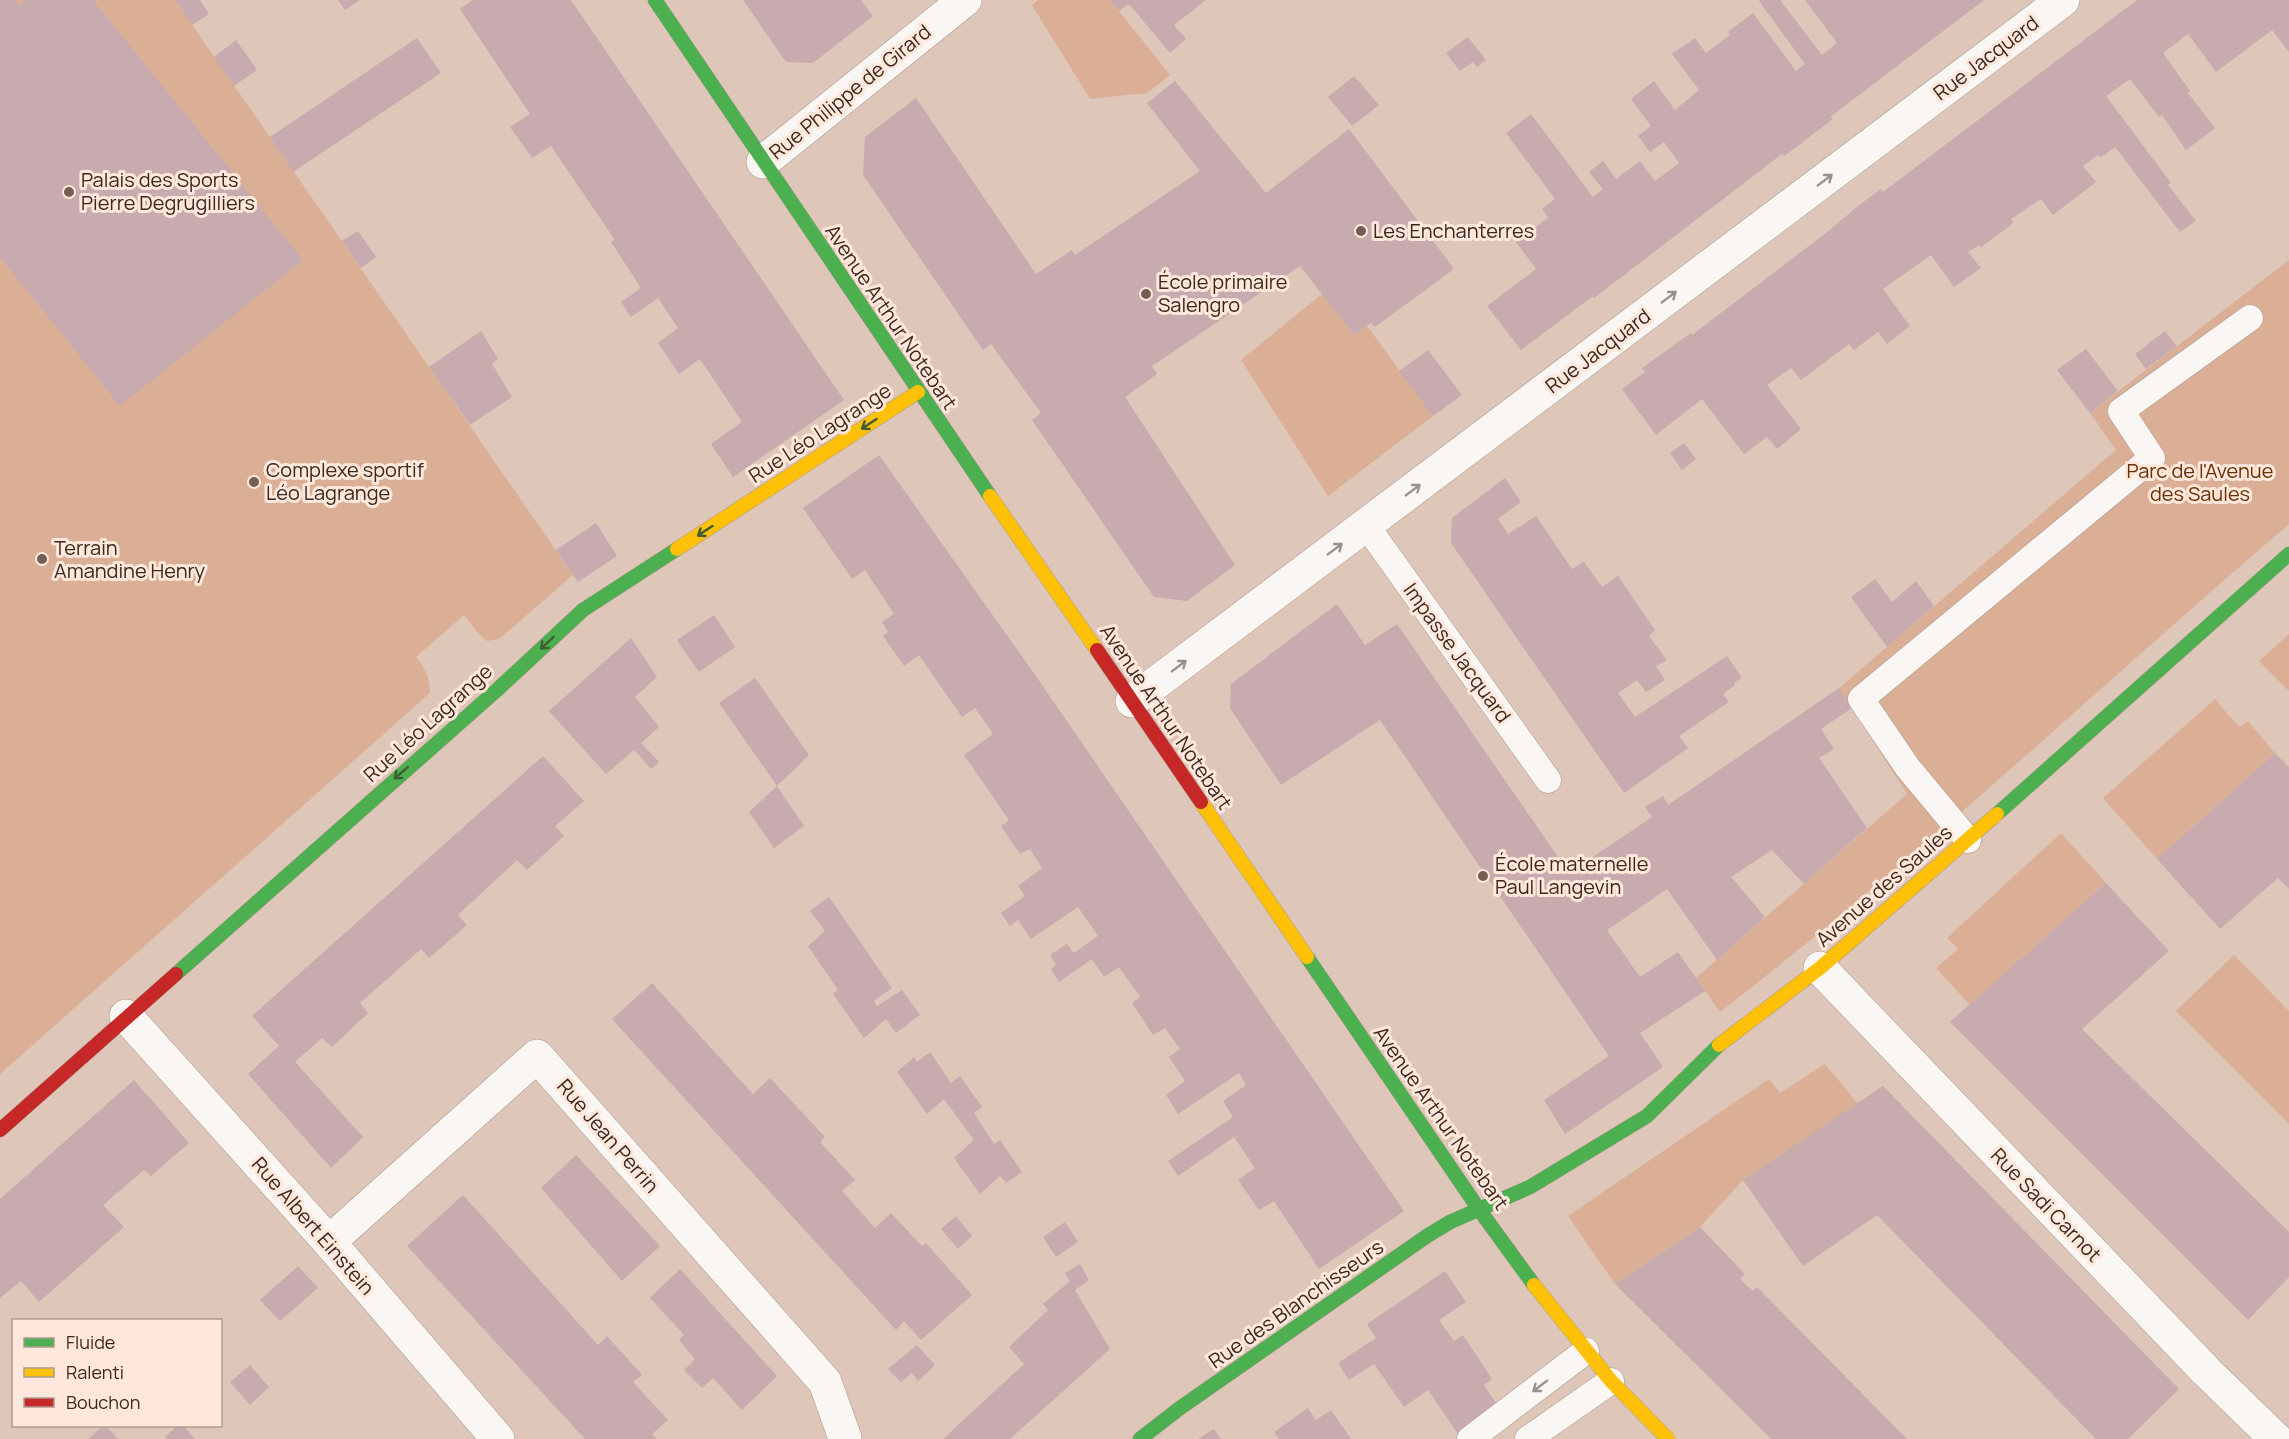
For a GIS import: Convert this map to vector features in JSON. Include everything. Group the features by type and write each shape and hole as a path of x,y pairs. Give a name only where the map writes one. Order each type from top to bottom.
{"street":[{"name":"Avenue Arthur Notebart","path":"655,0 918,392 1478,1208 1553,1311 1611,1381 1668,1439"},
{"name":"Rue Philippe de Girard","path":"763,162 965,0"},
{"name":"Rue Jacquard","path":"1132,701 2063,0"},
{"name":"Rue Léo Lagrange","path":"0,1130 126,1016 498,689 583,610 918,392"},
{"name":"Avenue des Saules","path":"1478,1208 1530,1187 1647,1116 1723,1041 1820,968 1968,840 2289,554"},
{"name":"Rue Sadi Carnot","path":"1820,968 2207,1372 2276,1439"},
{"name":"Rue Albert Einstein","path":"126,1016 328,1242 498,1439"},
{"name":"Rue Jean Perrin","path":"328,1242 537,1056 825,1383 845,1438"},
{"name":"Rue des Blanchisseurs","path":"1140,1439 1180,1408 1427,1236 1478,1208"}],"lane":[{"path":"1968,840 1908,768 1861,699 2152,458 2121,411 2250,318"},
{"name":"Impasse Jacquard","path":"1366,525 1548,780"},
{"path":"1470,1439 1586,1351"},
{"path":"1528,1439 1611,1381"}],"green space":[{"name":"Complexe sportif Léo Lagrange","path":"0,0 175,0 573,575 499,639 487,641 464,615 416,657 426,674 430,693 0,1074"},
{"path":"1038,0 1110,0 1170,75 1147,93 1090,99 1032,5"},
{"name":"Parc de l'Avenue des Saules","path":"2289,260 2289,524 1866,894 1720,1012 1696,978 1907,794 1839,688 2116,450 2090,413"},
{"path":"1322,294 1354,335 1367,326 1433,416 1328,496 1241,360"},
{"path":"2289,634 2289,691 2259,661"},
{"path":"2215,699 2239,727 2248,721 2275,753 2157,859 2103,798"},
{"path":"2061,833 2106,883 1970,1005 1936,968 1958,949 1947,938"},
{"path":"2234,955 2289,1011 2289,1124 2176,1011"},
{"path":"1825,1064 1858,1104 1743,1180 1700,1227 1615,1284 1568,1216 1769,1079 1780,1093"}],"building":[{"path":"0,0 15,0 19,5 25,0 93,0 303,260 120,406 0,257"},
{"path":"175,0 200,0 209,14 192,25"},
{"path":"338,0 360,0 345,10"},
{"path":"473,0 571,0 844,400 733,477 711,444 742,422 700,359 679,374 658,343 678,328 658,298 631,317 621,302 641,288 611,242 615,240 551,146 532,158 510,127 530,114 460,9"},
{"path":"743,0 861,0 873,16 813,63 786,62"},
{"path":"1110,0 1206,0 1174,25 1186,39 1170,53 1129,4 1119,11"},
{"path":"1760,0 1780,0 1822,55 1837,43 1805,0 1984,0 1830,117 1833,119 1795,148 1784,156 1782,154 1594,298 1593,296 1521,350 1487,306 1536,269 1516,242 1548,218 1542,209 1555,199 1506,133 1531,114 1593,197 1603,189 1589,172 1603,161 1616,179 1640,161 1655,181 1679,163 1664,142 1650,152 1638,136 1651,126 1631,99 1654,81 1675,110 1699,90 1672,54 1695,38 1706,53 1730,35 1728,32 1753,13 1796,71 1805,64"},
{"path":"2137,0 2289,0 2289,52 2272,30 2216,72 2188,34 2163,53 2190,91 2188,93 2215,128 2186,150 2162,115 2159,117 2130,79 2106,96 2171,183 2168,185 2196,221 2180,232 2115,147 2100,158 2098,155 2083,166 2096,182 2053,215 2041,199 2011,219 2014,222 1999,234 1981,247 1979,245 1968,252 1981,268 1954,287 1931,255 1883,289 1910,326 1887,344 1878,332 1854,350 1849,344 1801,380 1791,368 1767,385 1801,429 1777,449 1767,437 1744,454 1702,399 1656,435 1622,389 1645,372 1642,368 1691,333 1692,335 1858,206 1881,189 1883,192"},
{"path":"1468,37 1486,60 1477,67 1473,62 1460,71 1446,53"},
{"path":"417,38 441,73 293,172 270,137"},
{"path":"236,40 257,70 234,86 214,57"},
{"path":"1354,76 1379,105 1352,126 1328,97"},
{"path":"1175,81 1266,193 1349,129 1454,269 1375,327 1371,323 1354,335 1300,266 1152,366 1157,374 1125,397 1235,565 1187,601 1154,597 1032,420 1041,413 991,344 983,350 863,175 865,137 916,98 1036,274 1072,250 1075,255 1200,171 1147,103"},
{"path":"358,231 376,257 361,268 342,241"},
{"path":"481,331 498,359 492,364 512,397 470,425 429,367"},
{"path":"2165,331 2177,346 2146,369 2135,354"},
{"path":"2086,349 2118,391 2090,413 2057,370"},
{"path":"1428,350 1462,395 1433,416 1399,371"},
{"path":"1684,443 1696,459 1682,470 1670,453"},
{"path":"879,455 1031,669 1404,1211 1319,1269 1274,1201 1259,1210 1238,1180 1255,1168 1234,1137 1178,1176 1168,1161 1233,1117 1223,1101 1246,1085 1239,1073 1178,1114 1166,1095 1185,1081 1169,1057 1180,1049 1165,1028 1153,1035 1132,1003 1140,997 1119,967 1104,977 1092,959 1059,982 1051,969 1056,965 1050,955 1067,944 1074,953 1098,936 1078,907 1031,939 1018,920 1010,926 1001,913 1025,896 1018,886 1042,868 1030,849 1020,854 1001,826 1009,820 964,755 993,734 975,708 962,717 919,655 904,666 883,636 888,632 882,622 894,614 865,570 852,579 803,508"},
{"path":"1505,478 1521,502 1498,519 1508,534 1536,516 1572,569 1584,562 1602,587 1618,576 1655,630 1649,636 1667,660 1656,666 1665,680 1646,692 1637,680 1618,693 1635,717 1727,656 1742,678 1723,694 1729,702 1679,736 1688,748 1624,793 1451,543 1452,518"},
{"path":"596,523 617,556 578,582 556,550"},
{"path":"1875,579 1892,602 1916,581 1934,606 1887,647 1851,597"},
{"path":"1337,604 1365,645 1397,624 1569,873 1652,817 1645,807 1663,796 1668,805 1839,688 1852,708 1821,729 1834,749 1819,758 1867,828 1804,884 1772,850 1731,877 1765,917 1717,960 1667,889 1607,930 1640,977 1678,952 1705,991 1640,1033 1663,1067 1565,1134 1544,1100 1609,1056 1380,720 1281,785 1230,708 1231,684"},
{"path":"714,615 735,647 699,672 677,640"},
{"path":"631,638 657,677 635,697 659,727 641,743 659,762 651,769 634,750 606,774 549,711"},
{"path":"755,678 809,755 777,786 719,703"},
{"path":"2275,753 2289,767 2289,889 2278,878 2220,929 2157,859"},
{"path":"543,756 584,801 555,826 564,836 527,870 517,860 458,915 467,925 429,958 421,949 360,1003 368,1013 332,1047 322,1038 295,1062 363,1137 331,1168 248,1074 279,1046 252,1016"},
{"path":"777,786 804,826 774,848 749,812"},
{"path":"2106,883 2169,951 2082,1029 2289,1232 2289,1277 2248,1320 1950,1022"},
{"path":"829,897 892,988 874,1001 877,1006 902,990 920,1015 896,1033 886,1019 864,1038 833,994 838,990 808,946 825,931 810,911"},
{"path":"652,983 753,1094 770,1078 825,1137 820,1142 855,1180 842,1191 875,1228 891,1213 922,1246 926,1243 972,1295 921,1340 904,1321 896,1330 612,1019"},
{"path":"930,1052 951,1083 960,1076 982,1107 974,1113 994,1144 1000,1140 1022,1172 1006,1183 1000,1176 980,1194 954,1158 974,1140 944,1099 927,1114 897,1072 914,1057 917,1062"},
{"path":"134,1080 189,1143 151,1176 144,1170 103,1205 124,1227 39,1302 21,1281 0,1298 0,1199"},
{"path":"1883,1086 2179,1389 2128,1439 2096,1439 1877,1215 1803,1266 1743,1180"},
{"path":"576,1155 660,1246 622,1281 541,1188"},
{"path":"463,1195 598,1345 607,1336 642,1375 633,1382 668,1420 652,1434 657,1439 585,1439 407,1246"},
{"path":"956,1216 972,1236 958,1249 941,1229"},
{"path":"1065,1222 1078,1242 1056,1257 1043,1237"},
{"path":"1700,1227 1745,1274 1740,1279 1753,1291 1757,1287 1907,1439 1771,1439 1615,1284"},
{"path":"1080,1264 1089,1280 1075,1290 1110,1349 1010,1439 943,1439 1024,1364 1009,1347 1048,1310 1043,1304 1070,1281 1065,1273"},
{"path":"298,1266 318,1288 280,1321 260,1300"},
{"path":"680,1269 777,1376 742,1410 713,1378 702,1388 684,1370 695,1359 679,1340 684,1335 650,1298"},
{"path":"1445,1271 1466,1302 1439,1320 1454,1341 1463,1335 1492,1379 1484,1385 1500,1409 1460,1437 1428,1390 1404,1407 1374,1364 1349,1380 1338,1363 1376,1338 1367,1324"},
{"path":"917,1345 935,1365 918,1381 912,1373 901,1382 888,1369"},
{"path":"250,1365 269,1387 250,1405 230,1382"},
{"path":"1308,1408 1316,1420 1331,1410 1351,1439 1279,1439 1274,1432"},
{"path":"102,1427 107,1427 118,1439 88,1439"},
{"path":"176,1427 185,1427 195,1439 167,1439 165,1437"},
{"path":"1214,1429 1221,1439 1198,1439"}],"traffic: fast":[{"path":"655,0 990,496"},
{"path":"176,974 498,689 583,610 677,549"},
{"path":"1997,814 2289,554"},
{"path":"1307,957 1478,1208 1534,1285"},
{"path":"1140,1439 1180,1408 1427,1236 1450,1222 1530,1187 1647,1116 1719,1045"}],"traffic: slow":[{"path":"677,549 918,392"},
{"path":"990,496 1097,650"},
{"path":"1201,802 1307,957"},
{"path":"1719,1045 1820,968 1997,814"},
{"path":"1534,1285 1611,1381 1668,1439"}],"traffic: jam":[{"path":"1097,650 1201,802"},
{"path":"0,1130 176,974"}],"place":[{"name":"Palais des Sports Pierre Degrugilliers","path":"69,192"},
{"name":"Les Enchanterres","path":"1361,231"},
{"name":"École primaire Salengro","path":"1146,294"},
{"name":"Complexe sportif Léo Lagrange","path":"254,482"},
{"name":"Terrain Amandine Henry","path":"42,559"},
{"name":"École maternelle Paul Langevin","path":"1483,876"}]}
